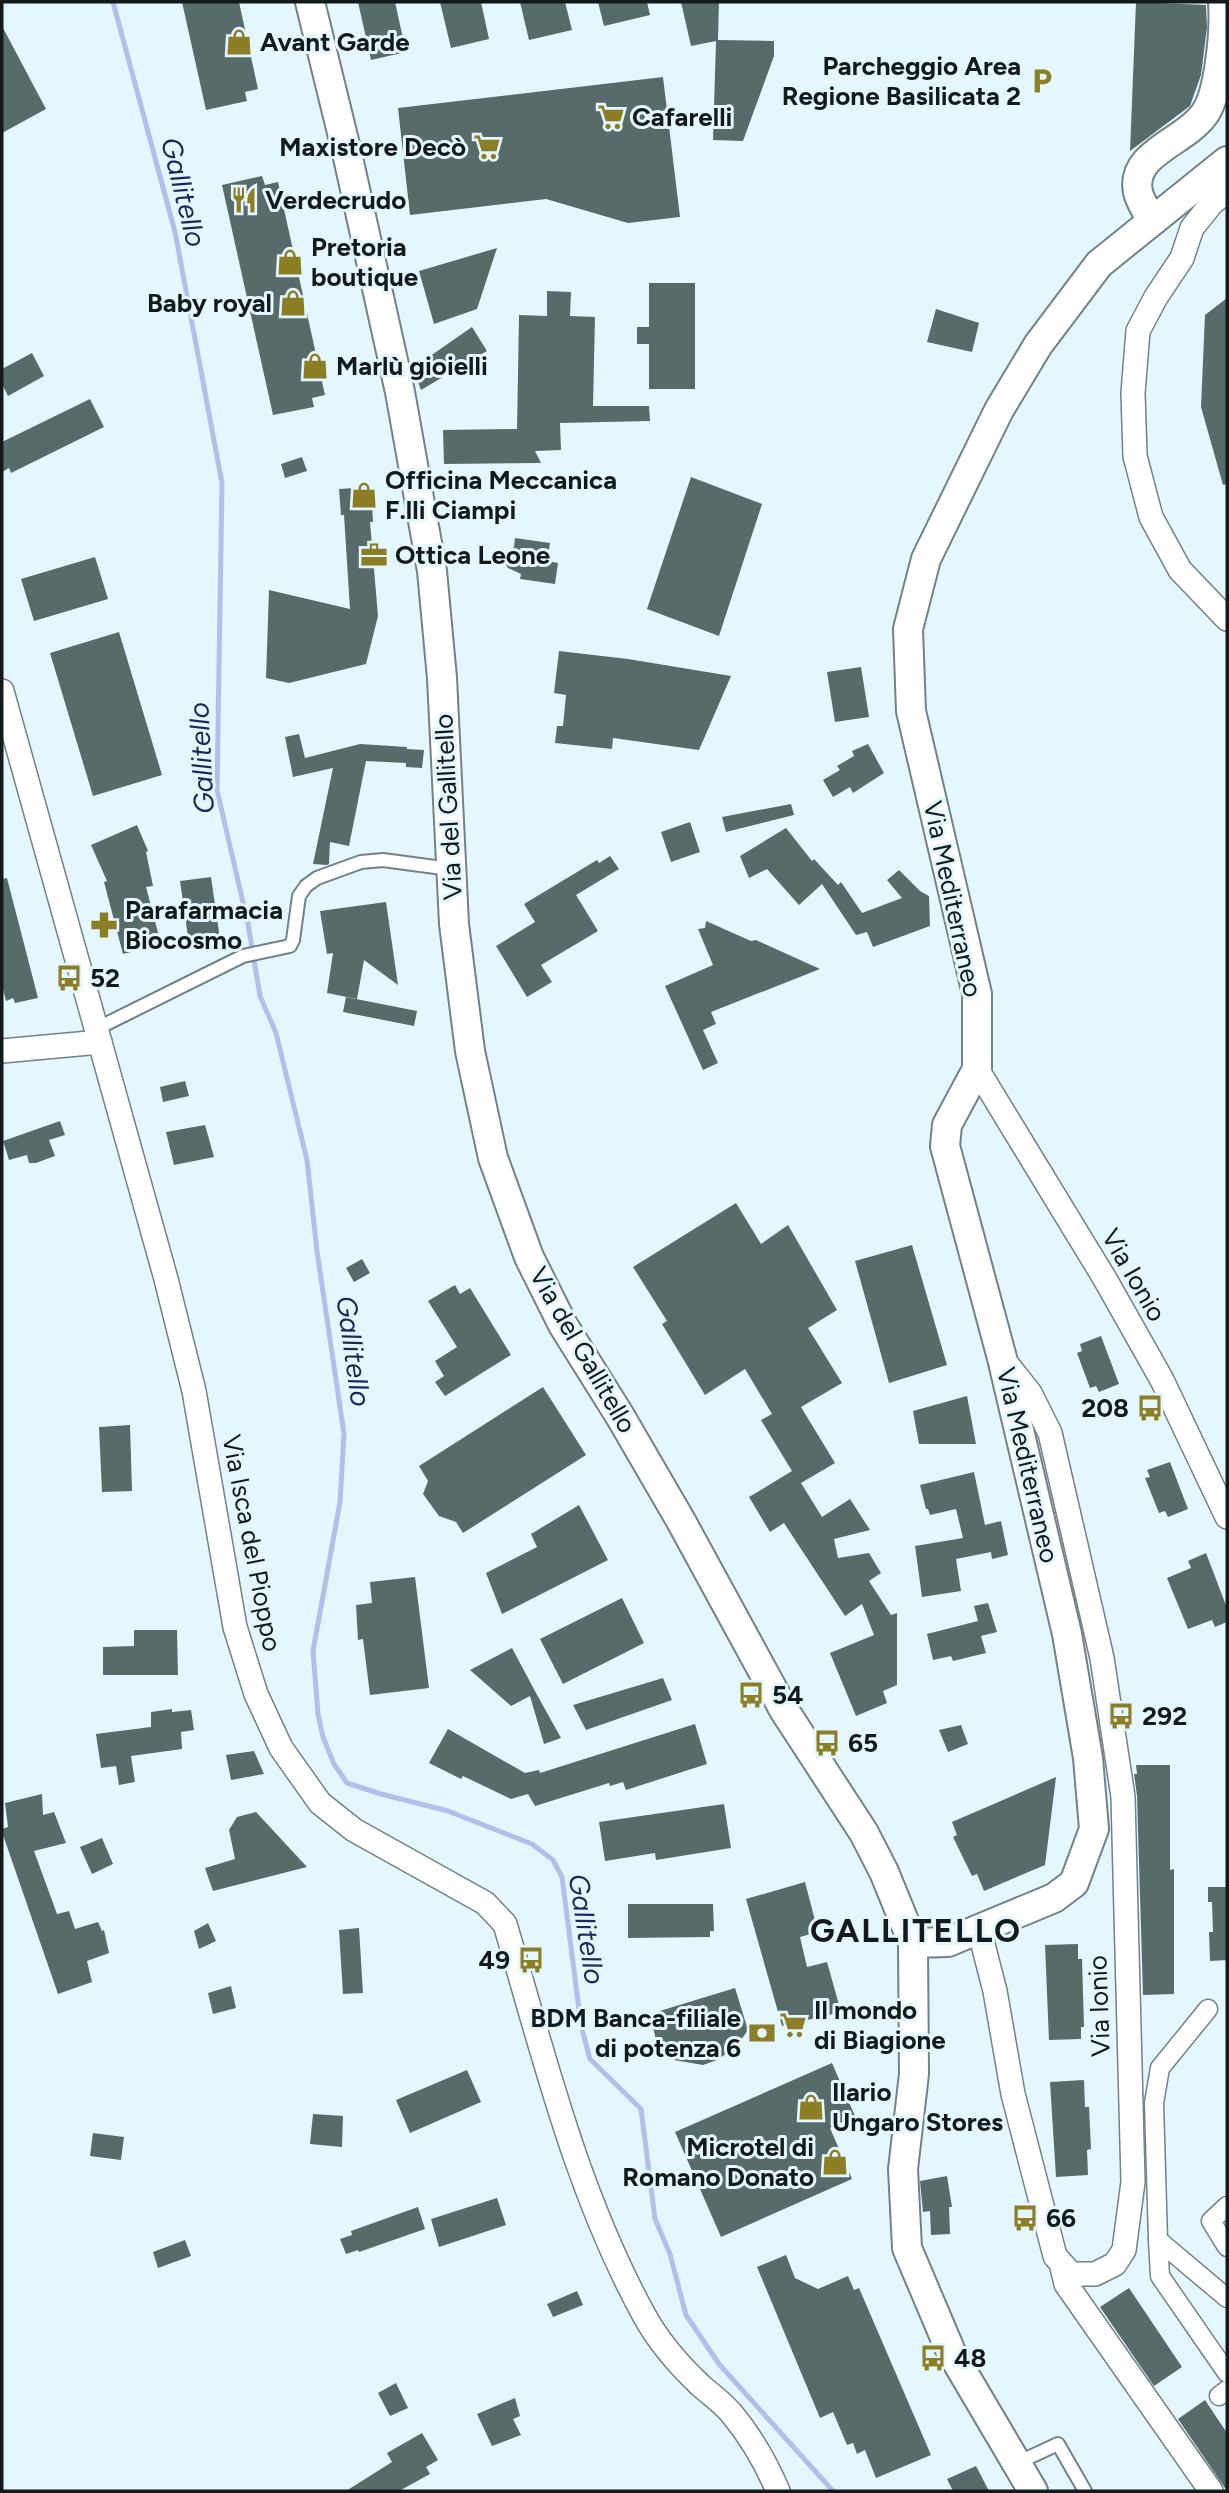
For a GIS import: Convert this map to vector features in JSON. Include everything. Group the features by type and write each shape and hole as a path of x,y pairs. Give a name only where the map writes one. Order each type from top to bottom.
{"street":[{"name":"Via del Gallitello","path":"310,2 400,392 432,571 442,678 454,924 470,1051 493,1158 529,1257 563,1325 621,1416 784,1710 864,1833 884,1872 913,1943 915,2074 903,2169 907,2248 951,2352 1033,2491"},
{"path":"1152,221 1138,193 1137,173 1148,158 1183,136 1205,115 1216,85 1224,13"},
{"name":"Via Mediterraneo","path":"913,1943 947,1942 1054,1898 1074,1883 1094,1829 1087,1758 1067,1634 1002,1358 945,1146 947,1125 977,1069 977,994 911,711 908,629 926,559 1005,400 1038,345 1099,264 1227,160"},
{"path":"1227,191 1192,228 1182,258 1156,297 1138,331 1133,393 1135,456 1151,517 1180,570 1227,619"},
{"name":"Via Isca del Pioppo","path":"2,691 166,1279 194,1391 235,1626 256,1694 281,1748 320,1803 354,1830 485,1903 505,1924 589,2199 621,2269 645,2317 668,2351 698,2383 731,2412 763,2457 778,2491"},
{"path":"2,1051 98,1035"},
{"name":"Via Ionio","path":"977,1069 1105,1279 1161,1380 1227,1517"},
{"name":"Via Ionio","path":"1002,1358 1030,1392 1050,1433 1102,1658 1123,1797 1133,2182 1124,2250 1115,2264 1095,2274 1071,2274 1061,2263"},
{"path":"979,1929 995,1991 1013,2094 1055,2256 1061,2263 1066,2284 1210,2491"},
{"path":"1208,2009 1160,2068 1154,2103 1158,2240 1160,2276 1227,2373"},
{"path":"1227,2206 1211,2221 1227,2247"},
{"path":"1158,2240 1227,2298"}],"lane":[{"path":"98,1035 243,956 290,946 299,896 306,886 317,878 362,862 383,860 450,869"},
{"path":"1017,2463 1058,2444 1085,2491"}],"building":[{"path":"182,2 239,2 258,89 245,92 247,101 206,110"},
{"path":"358,2 395,2 406,52 371,60"},
{"path":"440,2 481,2 489,39 451,48"},
{"path":"520,2 565,2 572,30 529,40"},
{"path":"598,2 647,2 650,15 604,26"},
{"path":"681,2 719,2 718,40 774,41 774,56 743,141 713,140 716,41 691,46"},
{"path":"1136,2 1206,5 1207,27 1201,75 1190,106 1130,151"},
{"path":"2,26 46,109 2,133"},
{"path":"663,77 680,217 628,223 546,199 410,215 398,108"},
{"path":"262,176 265,185 278,182 325,395 312,398 314,407 273,415 222,185"},
{"path":"497,248 477,309 434,324 419,271"},
{"path":"649,283 695,283 695,389 649,389 649,344 637,344 637,327 649,327"},
{"path":"547,291 571,292 570,316 595,317 593,406 649,406 650,421 560,423 561,450 535,451 541,463 444,464 443,430 517,429 519,315 547,316"},
{"path":"1227,298 1227,484 1223,485 1201,407 1205,315"},
{"path":"936,309 979,323 972,352 927,342"},
{"path":"472,327 487,351 421,390 414,371 423,361"},
{"path":"32,353 44,376 8,396 2,384 2,369"},
{"path":"90,399 104,427 11,473 9,468 2,472 2,442"},
{"path":"302,457 307,471 285,478 281,464"},
{"path":"691,477 762,504 719,636 647,609"},
{"path":"371,487 373,522 370,522 378,616 366,664 289,683 266,678 269,590 350,609 344,515 341,515 339,489"},
{"path":"515,538 550,543 547,561 558,563 555,584 520,579 521,574 508,568 505,556 514,547"},
{"path":"95,557 108,599 34,621 21,579"},
{"path":"119,632 162,775 93,796 50,653"},
{"path":"559,651 731,676 699,750 613,738 612,749 555,743 557,726 563,726 566,695 554,693"},
{"path":"861,667 869,717 835,722 827,672"},
{"path":"299,734 305,758 360,744 424,750 422,768 406,767 406,763 366,761 349,846 330,842 327,865 313,864 333,768 293,777 285,737"},
{"path":"868,744 884,773 853,793 850,787 833,797 823,780 840,770 837,766 854,756 852,751"},
{"path":"791,804 794,815 726,832 722,817"},
{"path":"690,822 700,852 671,862 661,832"},
{"path":"137,825 148,851 146,852 153,886 146,887 161,944 123,954 104,882 107,881 91,845"},
{"path":"786,828 812,861 814,859 838,885 841,882 862,913 902,898 887,880 899,870 920,891 929,896 930,926 873,947 867,932 856,935 822,884 799,905 767,869 749,878 740,856"},
{"path":"610,856 619,869 576,895 598,931 541,965 552,982 527,997 496,946 535,922 524,904 597,860 599,863"},
{"path":"211,877 220,939 189,944 180,881"},
{"path":"7,878 38,998 15,1003 13,998 6,1001 2,985 2,879"},
{"path":"386,902 398,985 364,960 357,999 327,993 333,953 327,954 320,911"},
{"path":"706,921 820,969 711,1012 716,1024 703,1030 718,1063 703,1070 665,986 713,965 698,929 705,928"},
{"path":"346,997 417,1011 414,1026 343,1012"},
{"path":"185,1081 189,1096 163,1102 160,1087"},
{"path":"60,1121 65,1135 49,1140 55,1156 36,1163 29,1163 27,1155 9,1160 3,1141"},
{"path":"205,1125 214,1157 174,1165 166,1132"},
{"path":"736,1203 761,1244 788,1225 837,1310 808,1328 842,1383 801,1407 835,1463 801,1483 822,1517 850,1499 870,1530 834,1539 838,1558 869,1553 881,1573 869,1581 891,1615 897,1613 897,1685 883,1691 887,1703 856,1716 830,1653 874,1635 862,1604 845,1616 784,1523 770,1532 749,1497 792,1471 761,1420 772,1414 745,1369 705,1395 662,1324 667,1321 633,1267"},
{"path":"912,1245 947,1365 889,1383 855,1261"},
{"path":"362,1259 370,1273 354,1282 346,1268"},
{"path":"455,1285 460,1294 470,1288 511,1355 445,1396 435,1382 444,1376 435,1361 457,1347 428,1301"},
{"path":"1101,1336 1119,1384 1099,1392 1096,1386 1090,1388 1077,1353 1082,1351 1080,1344"},
{"path":"543,1387 586,1455 463,1533 456,1522 439,1516 423,1494 428,1481 419,1466"},
{"path":"967,1396 976,1444 919,1444 913,1411"},
{"path":"130,1425 132,1491 102,1492 99,1427"},
{"path":"1170,1462 1188,1509 1168,1517 1165,1511 1159,1513 1145,1478 1150,1477 1147,1470"},
{"path":"974,1472 985,1525 1001,1521 1008,1555 992,1559 991,1552 956,1559 961,1591 922,1597 915,1546 963,1538 956,1509 930,1515 920,1485"},
{"path":"579,1505 608,1560 502,1614 486,1573 537,1547 531,1534"},
{"path":"1206,1553 1227,1608 1227,1622 1215,1627 1212,1620 1188,1629 1167,1578 1191,1568 1188,1561"},
{"path":"415,1577 429,1688 370,1695 363,1639 358,1640 356,1605 372,1603 370,1582"},
{"path":"622,1598 644,1643 563,1684 540,1639"},
{"path":"988,1603 997,1632 981,1636 986,1653 953,1661 951,1656 933,1660 927,1634 978,1621 974,1606"},
{"path":"134,1630 177,1630 178,1675 103,1675 103,1647 134,1646"},
{"path":"512,1648 561,1738 544,1744 530,1696 511,1706 470,1670"},
{"path":"663,1678 672,1700 586,1730 573,1705"},
{"path":"172,1709 172,1712 191,1710 194,1730 181,1732 182,1749 131,1756 135,1782 119,1785 116,1766 101,1768 96,1734 151,1727 151,1712"},
{"path":"695,1724 707,1764 626,1790 623,1782 610,1786 609,1783 535,1806 528,1794 511,1799 429,1763 448,1729 525,1773 539,1770 540,1773"},
{"path":"961,1725 968,1744 948,1752 939,1730"},
{"path":"254,1751 264,1774 231,1780 226,1755"},
{"path":"1136,1765 1170,1765 1170,1870 1174,1869 1174,1994 1143,1995 1137,1796 1134,1774 1137,1774"},
{"path":"1056,1777 1045,1865 984,1891 977,1874 972,1876 953,1837 957,1835 952,1822"},
{"path":"42,1794 43,1815 54,1812 66,1843 34,1851 57,1914 69,1911 75,1929 98,1922 102,1931 104,1930 109,1953 87,1961 92,1982 58,1994 2,1832 2,1829 8,1827 5,1803"},
{"path":"724,1804 731,1848 656,1860 655,1853 605,1861 599,1822"},
{"path":"256,1812 307,1867 213,1891 205,1868 235,1859 229,1830 237,1817"},
{"path":"102,1838 113,1864 92,1874 80,1847"},
{"path":"805,1882 818,1932 800,1937 807,1967 827,1962 841,2012 782,2026 746,1899"},
{"path":"1208,1887 1227,1887 1227,1960 1210,1961 1209,1932 1213,1932 1212,1902 1208,1902"},
{"path":"628,1904 713,1904 714,1931 710,1931 710,1937 628,1938"},
{"path":"208,1923 216,1941 199,1949 194,1931"},
{"path":"359,1928 363,1993 343,1994 339,1930"},
{"path":"1078,1944 1078,1959 1082,1959 1084,2027 1081,2027 1081,2039 1049,2040 1045,1945"},
{"path":"231,1986 236,2008 213,2014 208,1993"},
{"path":"735,1988 748,2030 736,2047 717,2060 703,2065 668,2059 659,2053 650,2014"},
{"path":"832,2063 855,2116 830,2128 852,2179 721,2237 675,2132"},
{"path":"467,2070 481,2102 410,2133 396,2100"},
{"path":"1084,2080 1085,2107 1089,2107 1091,2149 1087,2150 1088,2175 1056,2177 1050,2082"},
{"path":"313,2114 343,2116 342,2147 310,2144"},
{"path":"93,2133 124,2137 121,2160 90,2156"},
{"path":"947,2176 952,2207 949,2207 950,2234 931,2235 930,2211 923,2212 920,2181"},
{"path":"497,2198 506,2225 439,2247 431,2219"},
{"path":"418,2207 425,2229 346,2254 340,2239 352,2235 351,2231"},
{"path":"185,2240 191,2256 158,2268 153,2252"},
{"path":"786,2255 795,2278 818,2289 848,2276 854,2290 859,2288 931,2455 876,2478 865,2450 857,2454 853,2443 847,2445 833,2412 820,2418 757,2267"},
{"path":"1129,2288 1182,2367 1154,2386 1100,2307"},
{"path":"577,2291 583,2305 553,2317 547,2304"},
{"path":"396,2383 408,2408 390,2416 378,2393"},
{"path":"515,2398 520,2416 513,2419 521,2435 492,2446 477,2414"},
{"path":"1205,2400 1227,2433 1227,2491 1178,2419"},
{"path":"422,2433 438,2460 426,2467 430,2474 399,2491 346,2491 392,2462 387,2453"},
{"path":"976,2466 989,2491 953,2491 947,2479"}],"waterway":[{"name":"Gallitello","path":"113,2 175,232 222,483 217,790 248,924 260,996 276,1033 307,1160 317,1251 344,1434 340,1502 313,1651 318,1714 323,1737 334,1764 347,1783 448,1811 532,1844 553,1860 562,1877 581,2025 590,2059 641,2109 655,2219 670,2254 686,2315 719,2364 833,2491"}],"place":[{"name":"Avant Garde","path":"239,42"},
{"name":"Parcheggio Area Regione Basilicata 2","path":"1042,81"},
{"name":"Cafarelli","path":"611,117"},
{"name":"Maxistore Decò","path":"487,147"},
{"name":"Verdecrudo","path":"244,200"},
{"name":"Pretoria boutique","path":"290,262"},
{"name":"Baby royal","path":"293,303"},
{"name":"Marlù gioielli","path":"315,366"},
{"name":"Officina Meccanica F.lli Ciampi","path":"364,495"},
{"name":"Ottica Leone","path":"374,555"},
{"name":"Parafarmacia Biocosmo","path":"104,925"},
{"name":"52","path":"69,978"},
{"name":"208","path":"1150,1408"},
{"name":"54","path":"751,1695"},
{"name":"292","path":"1121,1716"},
{"name":"65","path":"827,1743"},
{"name":"49","path":"531,1960"},
{"name":"Il mondo di Biagione","path":"793,2025"},
{"name":"BDM Banca-filiale di potenza 6","path":"762,2033"},
{"name":"Ilario Ungaro Stores","path":"811,2107"},
{"name":"Microtel di Romano Donato","path":"835,2162"},
{"name":"66","path":"1025,2218"},
{"name":"48","path":"933,2358"}],"district":[{"name":"GALLITELLO","path":"916,1930"}]}
